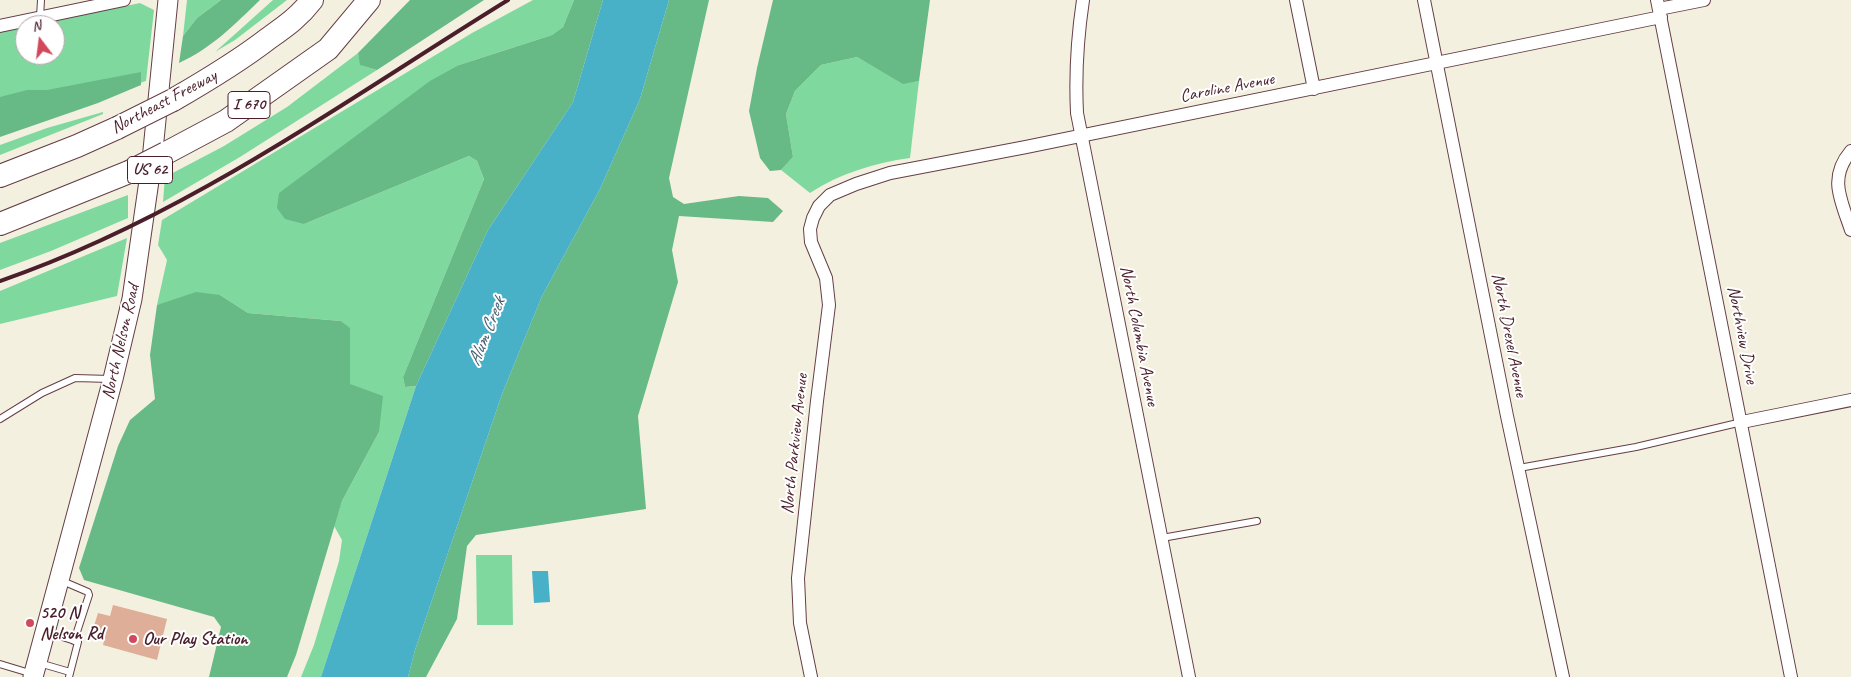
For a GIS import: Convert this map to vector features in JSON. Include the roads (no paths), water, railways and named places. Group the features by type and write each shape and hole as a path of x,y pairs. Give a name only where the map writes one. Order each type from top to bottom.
{"highway":[{"name":"Northeast Freeway","path":"0,176 118,128 216,76 300,15 312,0"},
{"name":"I 670","path":"0,224 129,172 226,121 328,49 369,0"}],"main road":[{"name":"North Nelson Road","path":"35,671 114,379 132,299 144,220 168,0"}],"street":[{"path":"50,15 124,0"},
{"name":"North Columbia Avenue","path":"1083,0 1076,42 1075,83 1081,136 1189,677"},
{"path":"1296,0 1314,88"},
{"name":"North Drexel Avenue","path":"1424,0 1563,677"},
{"name":"Caroline Avenue","path":"813,218 819,206 830,195 881,176 1436,62 1704,0"},
{"name":"Northview Drive","path":"1659,9 1791,677"},
{"path":"0,26 15,23"},
{"path":"1851,151 1842,162 1837,183 1839,197 1851,230"},
{"name":"North Parkview Avenue","path":"811,677 800,623 798,578 829,305 826,278 811,242 810,229 813,218"},
{"path":"1742,422 1851,400"}],"lane":[{"path":"40,15 41,0"},
{"path":"0,419 42,393 75,378 114,379"},
{"path":"1519,468 1636,447 1742,422"},
{"path":"1162,538 1257,521"},
{"path":"59,580 88,592 89,595 74,641"},
{"path":"0,664 35,671 70,674 78,642 46,632"}],"water":[{"name":"Alum Creek","path":"603,0 669,0 640,99 600,189 542,296 502,394 415,650 408,677 321,677 416,386 488,230 573,102"},
{"path":"532,571 548,571 550,602 534,603"}],"railway":[{"path":"0,281 68,255 134,225 198,191 324,117 508,0"}],"place":[{"name":"520 N Nelson Rd","path":"30,623"},
{"name":"Our Play Station","path":"133,639"}]}
